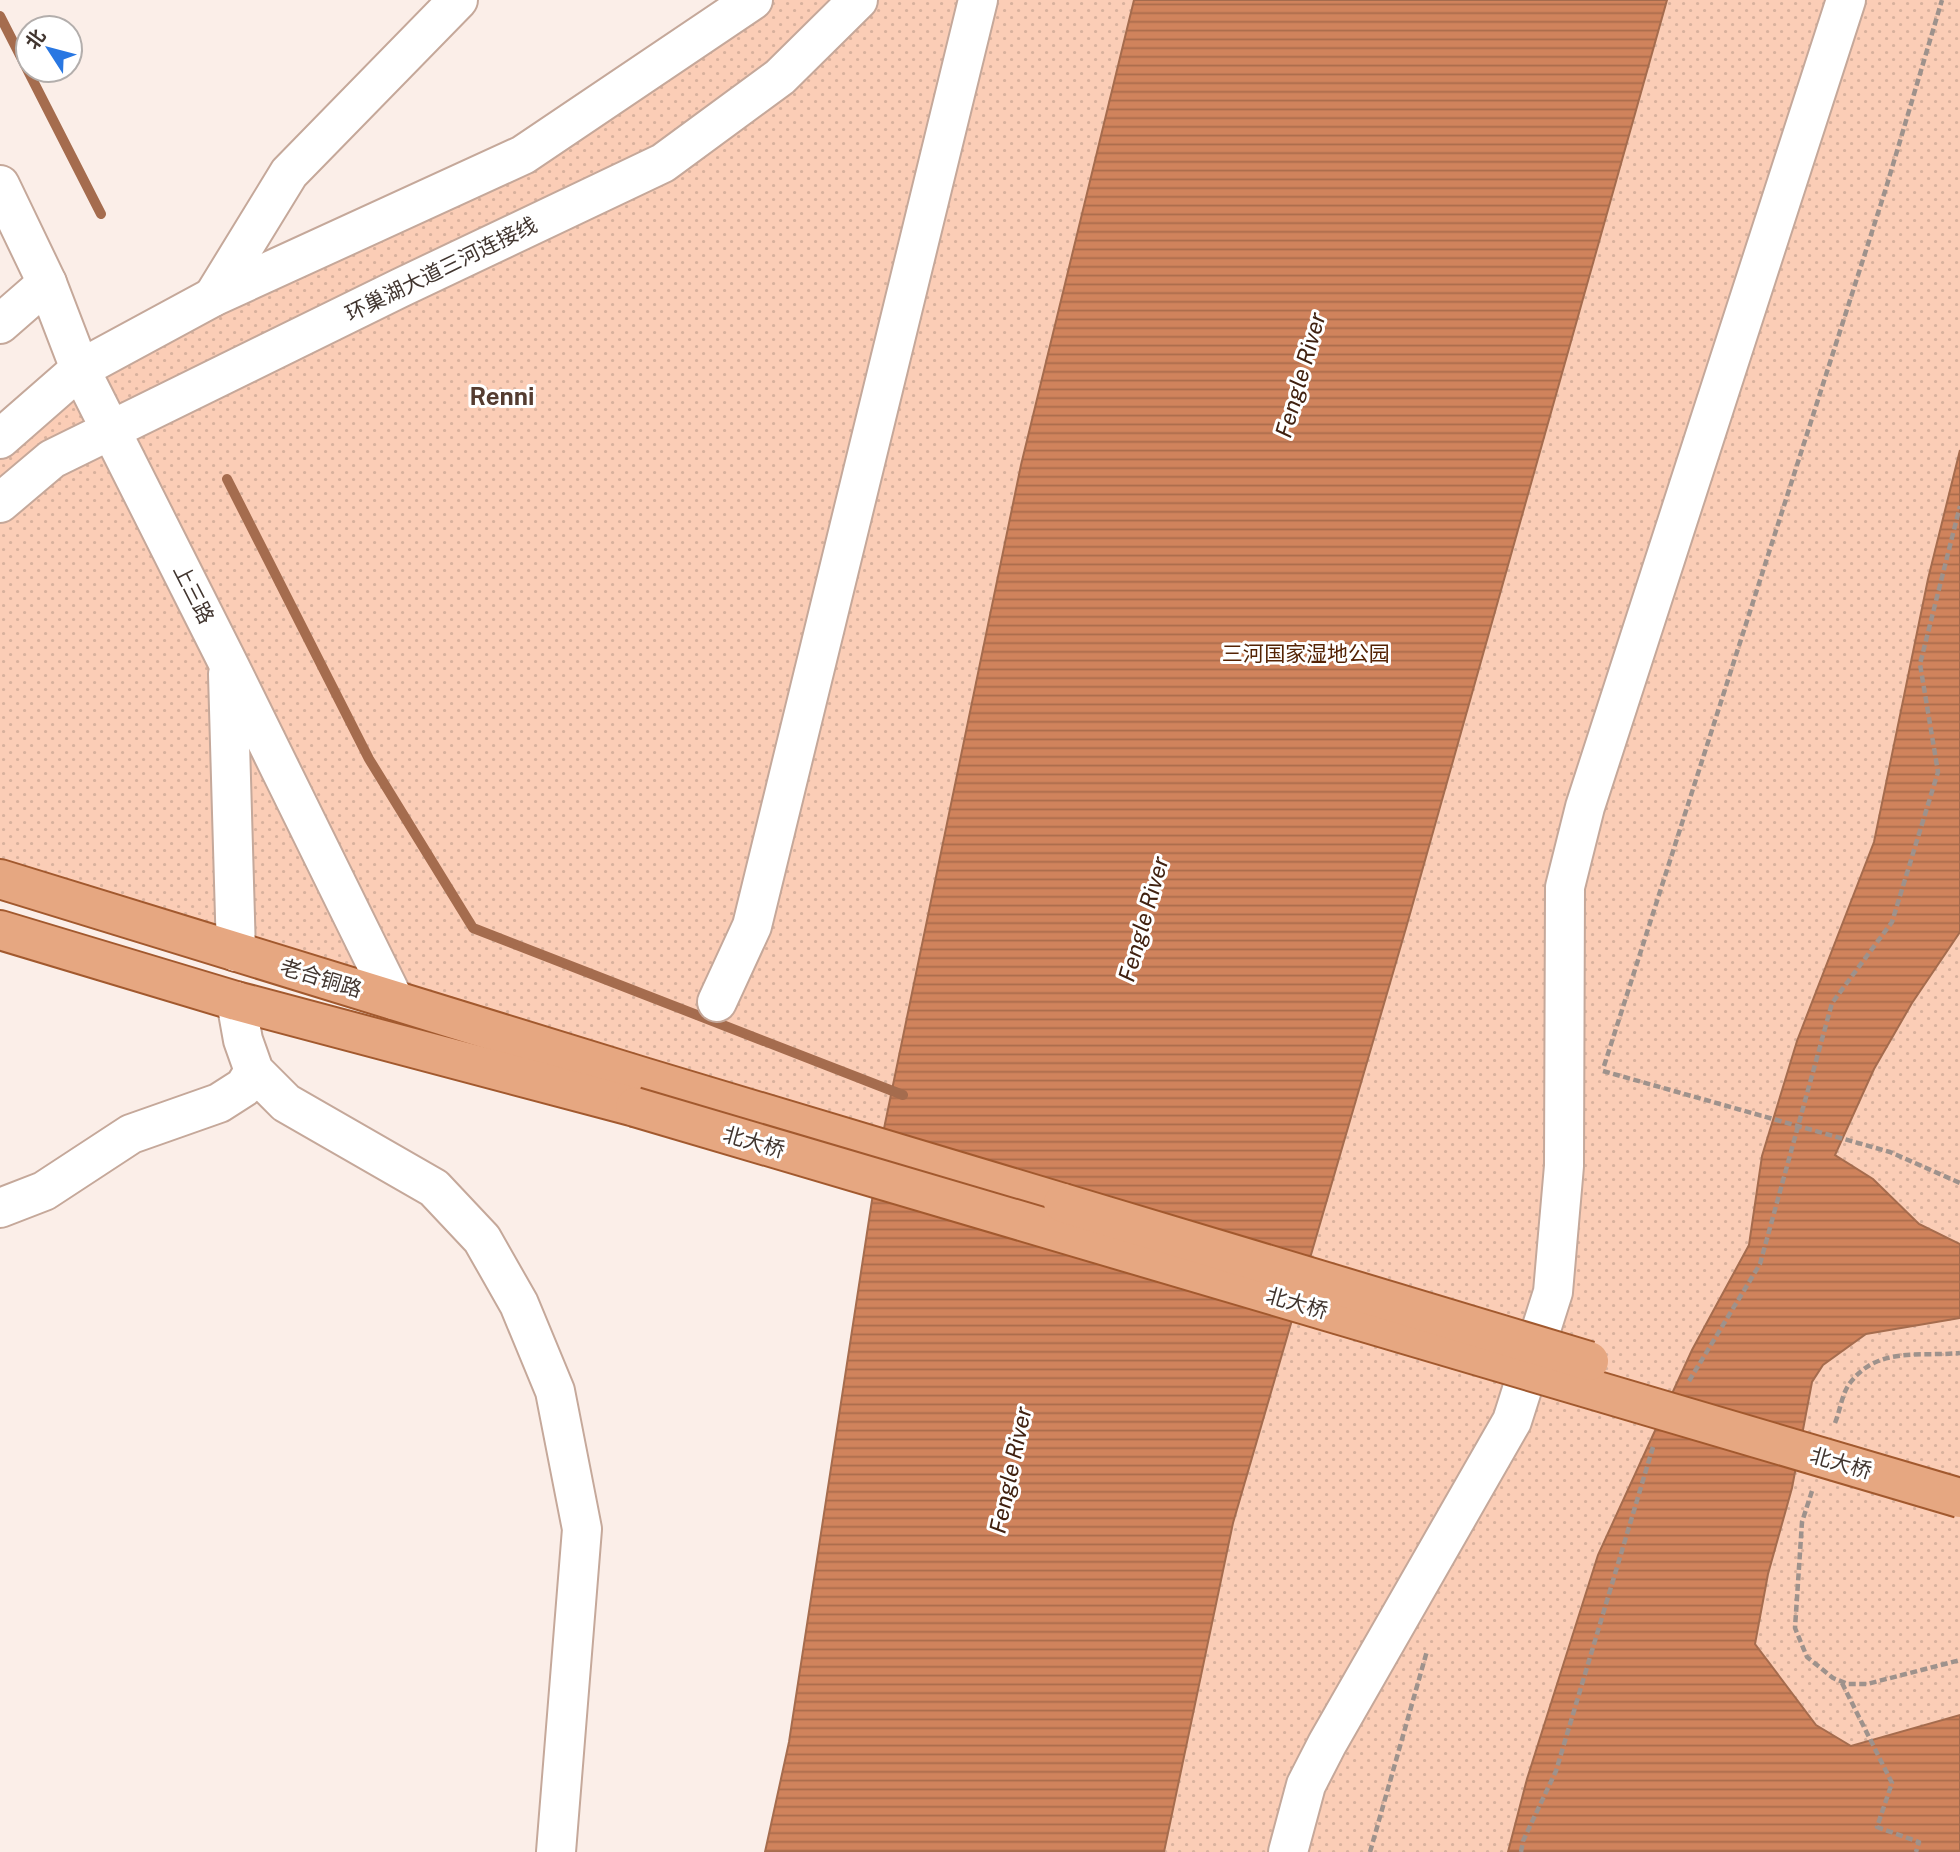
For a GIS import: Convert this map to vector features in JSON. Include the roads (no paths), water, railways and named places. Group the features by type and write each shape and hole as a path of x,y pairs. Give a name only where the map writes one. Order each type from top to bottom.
{"main road":[{"name":"老合铜路","path":"0,879 394,1000 639,1092"},
{"name":"老合铜路","path":"0,930 236,1001 639,1092"},
{"name":"北大桥","path":"639,1092 1677,1401 1960,1498"},
{"name":"北大桥","path":"1677,1401 1960,1472"}],"street":[{"path":"213,297 289,173 458,0"},
{"path":"0,439 80,369 213,297 523,155 752,0"},
{"name":"环巢湖大道三河连接线","path":"0,503 52,459 400,288 663,163 780,77 858,0"},
{"path":"717,1002 752,926 978,0"},
{"path":"1288,1852 1306,1785 1327,1744 1512,1420 1553,1292 1564,1166 1564,887 1584,807 1846,0"},
{"name":"上三路","path":"0,184 47,283 80,369 228,661 394,1000"},
{"path":"0,324 47,283"},
{"path":"228,661 236,952"},
{"path":"236,1001 243,1040 254,1071 286,1103 434,1188 482,1240 519,1304 555,1391 582,1529 556,1852"},
{"path":"0,1208 44,1191 131,1134 219,1103 244,1087 254,1071"}],"water":[{"name":"Fengle River","path":"1134,0 1667,0 1406,928 1233,1523 1164,1852 765,1852 789,1742 880,1148 1021,465"},
{"path":"1960,450 1960,932 1912,1003 1874,1069 1835,1155 1873,1179 1919,1224 1960,1244 1960,1318 1866,1334 1823,1365 1812,1382 1792,1488 1768,1574 1755,1644 1816,1725 1851,1746 1960,1715 1960,1852 1508,1852 1527,1779 1598,1555 1692,1350 1749,1245 1762,1156 1797,1041 1874,842 1928,579"}],"waterway":[{"path":"0,16 101,214"},
{"path":"227,479 369,759 473,928 903,1095"}],"district":[{"name":"Renni","path":"502,396"}],"park label":[{"name":"三河国家湿地公园","path":"1306,653"}]}
